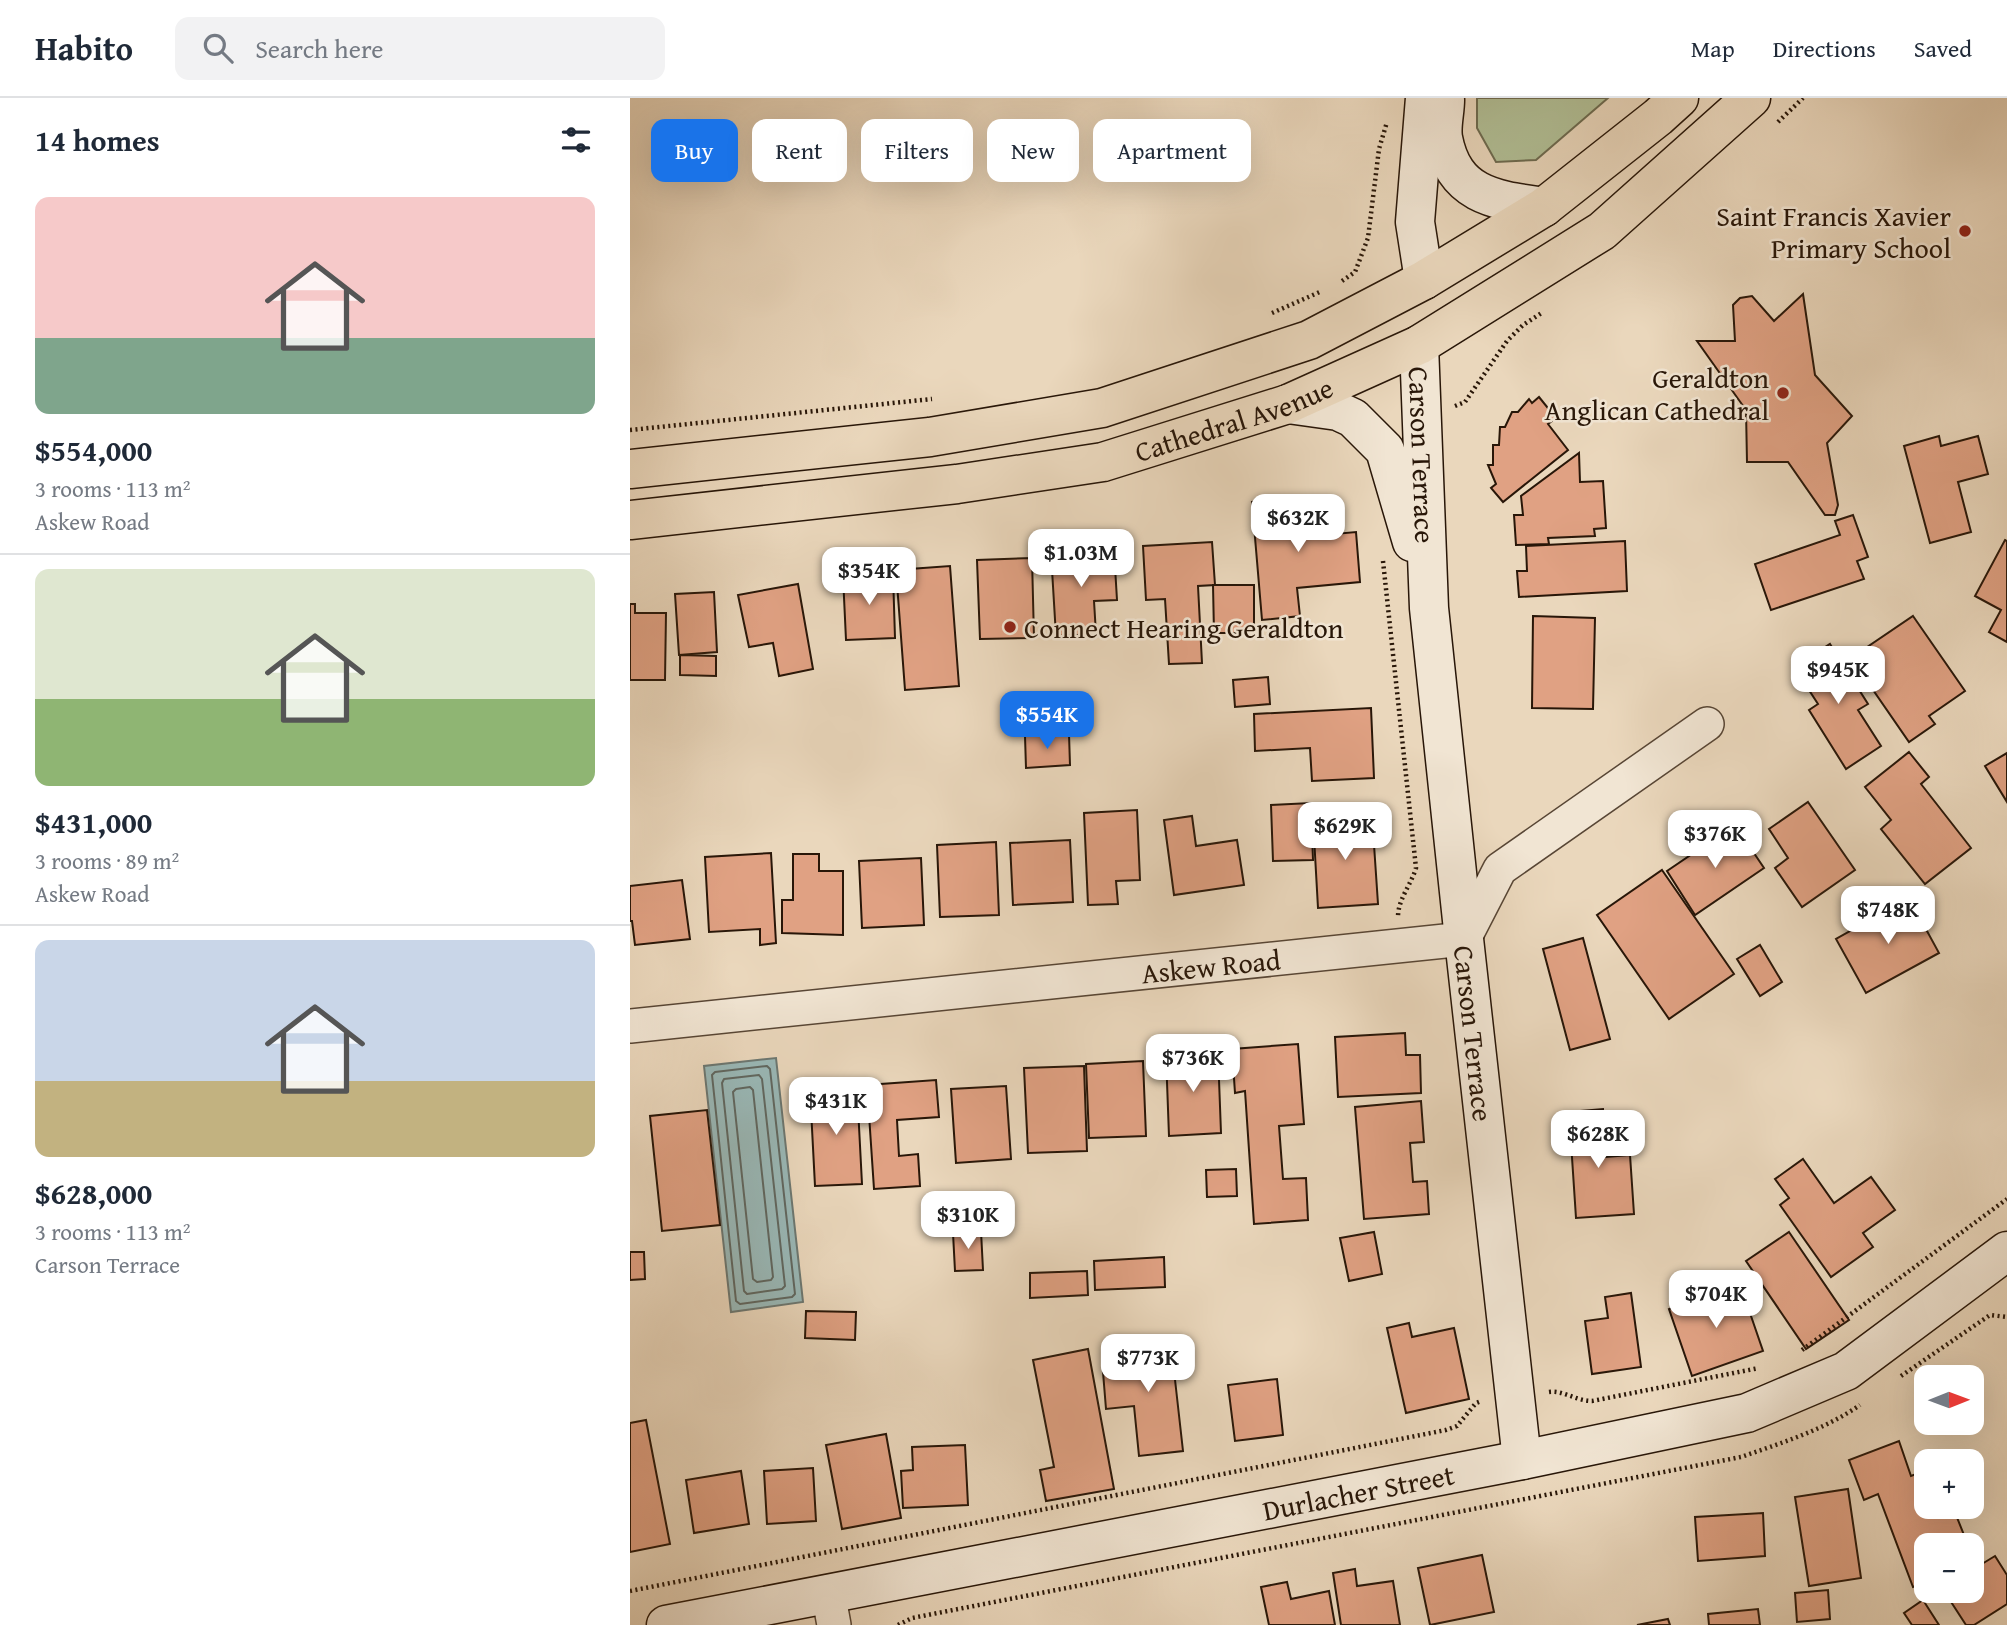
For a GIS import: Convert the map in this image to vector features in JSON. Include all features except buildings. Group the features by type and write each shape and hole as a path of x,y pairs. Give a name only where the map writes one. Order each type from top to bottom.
{"main road":[{"path":"1425,98 1415,222 1424,280 1446,284 1499,278 1602,232"},
{"path":"1446,98 1443,137 1455,171 1471,188 1497,201 1544,207"},
{"name":"Cathedral Avenue","path":"630,470 930,437 1102,408 1309,340 1424,280 1544,207 1679,98"},
{"name":"Cathedral Avenue","path":"630,520 957,484 1103,462 1288,404 1419,345 1602,232 1741,102"},
{"name":"Carson Terrace","path":"1419,345 1429,608 1522,1460"},
{"name":"Carson Terrace","path":"1288,404 1338,411 1353,418 1385,450 1429,608"},
{"name":"Durlacher Street","path":"666,1625 831,1609 1747,1413 1846,1371 2007,1251"}],"street":[{"path":"1464,939 1500,869 1707,724"},
{"name":"Askew Road","path":"630,1026 1464,939"}],"path":[{"path":"1263,317 1331,287 1355,272 1368,238 1379,149 1389,114"},
{"path":"1368,238 1377,238"},
{"path":"630,430 944,397"},
{"path":"1382,550 1416,868 1412,883 1399,904 1398,924"},
{"path":"1797,1353 2007,1199"},
{"path":"1544,1392 1555,1391 1580,1401 1591,1401 1766,1367"},
{"path":"630,1591 1446,1430 1457,1426 1476,1403 1487,1400"}],"green space":[{"path":"1477,98 1608,98 1536,160 1496,162 1477,128"}],"water":[{"path":"776,1058 803,1302 731,1312 704,1066"}],"place":[{"name":"Saint Francis Xavier Primary School","path":"1965,231"},
{"name":"Geraldton Anglican Cathedral","path":"1783,393"},
{"name":"Connect Hearing Geraldton","path":"1010,627"}]}
